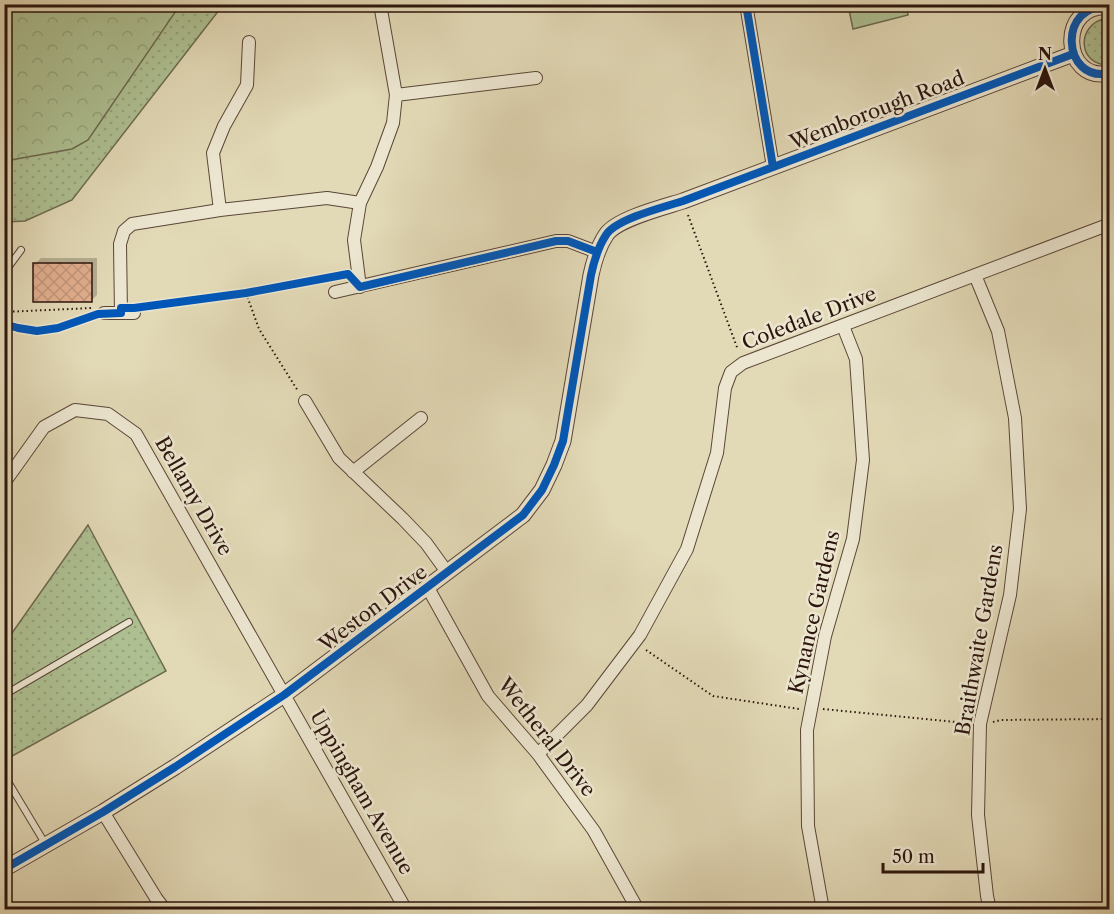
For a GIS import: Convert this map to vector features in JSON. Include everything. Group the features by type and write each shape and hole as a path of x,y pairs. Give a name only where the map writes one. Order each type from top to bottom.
{"street":[{"path":"360,287 354,240 360,203 393,123 396,95 380,4"},
{"path":"746,4 773,167"},
{"path":"1099,7 1085,13 1077,20 1072,30 1073,54 1084,67 1092,72 1102,75 1110,73"},
{"path":"220,210 213,153 224,126 247,85 249,42"},
{"name":"Wemborough Road","path":"597,252 607,232 626,221 1073,54"},
{"path":"396,95 536,78"},
{"path":"101,310 133,311 120,244 124,231 132,224 220,210 327,198 360,203"},
{"name":"Coledale Drive","path":"538,754 587,705 635,642 687,549 717,453 725,388 731,372 743,363 1110,224"},
{"path":"335,292 556,241 568,241 597,252"},
{"name":"Weston Drive","path":"4,869 104,812 284,694 523,515 542,490 563,441 591,275 597,252"},
{"name":"Braithwaite Gardens","path":"975,275 998,331 1015,418 1020,509 1010,595 980,724 978,815 990,909"},
{"name":"Kynance Gardens","path":"823,909 808,826 807,730 825,636 853,539 863,460 856,359 843,326"},
{"path":"305,401 339,458 426,543 447,572"},
{"name":"Bellamy Drive","path":"4,483 44,426 75,410 108,414 136,434 284,694"},
{"path":"353,472 421,418"},
{"name":"Wetheral Drive","path":"428,588 488,696 538,754 594,831 638,909"},
{"name":"Uppingham Avenue","path":"284,694 406,909"},
{"path":"104,812 165,909"}],"lane":[{"path":"4,273 21,250"},
{"path":"4,695 129,622"},
{"path":"4,775 46,845"}],"path":[{"path":"683,201 743,363"},
{"path":"133,311 348,274"},
{"path":"246,293 259,329 305,401"},
{"path":"4,312 101,310"},
{"path":"88,317 101,310"},
{"path":"635,642 713,696 791,709 831,709 980,724 1001,720 1110,719"}],"green space":[{"path":"5,5 223,5 72,200 25,221 5,222"},
{"path":"5,5 23,5 53,11 111,10 121,5 177,5 178,8 88,140 72,149 5,161"},
{"path":"848,5 906,5 908,15 853,29"},
{"path":"1109,18 1109,65 1099,64 1091,59 1084,44 1089,28"},
{"path":"88,525 166,671 5,760 5,643"}],"building":[{"path":"33,263 92,263 92,302 33,302"}],"cycle path":[{"path":"746,4 773,167"},
{"path":"1110,7 1093,9 1081,16 1074,28 1072,42 1074,55 1082,66 1094,73 1110,73"},
{"path":"4,869 103,812 284,695 523,515 542,490 563,441 592,270 601,244 611,229 641,214 683,201 1073,54"},
{"path":"4,324 37,331 58,328 98,314 121,313 121,308 246,293 348,274 360,287 556,241 568,241 597,252"}]}
